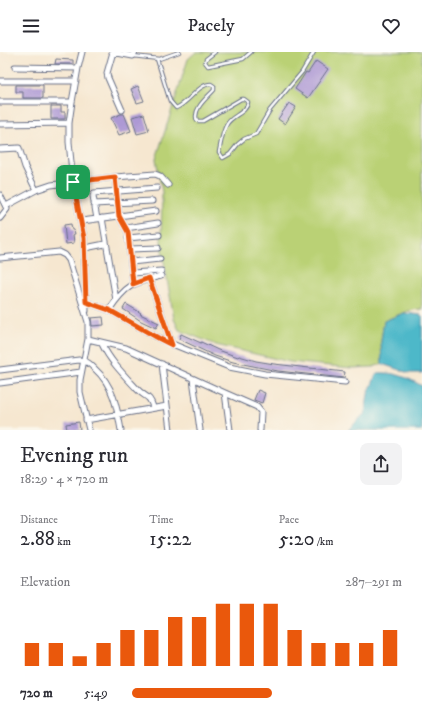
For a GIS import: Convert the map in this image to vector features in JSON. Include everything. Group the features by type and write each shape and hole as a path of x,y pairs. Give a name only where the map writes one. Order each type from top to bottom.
{"street":[{"path":"82,52 69,122 69,153 73,182 82,221 85,248 86,311"},
{"path":"122,110 107,73 112,52 134,54"},
{"path":"15,67 78,68"},
{"path":"0,81 76,82"},
{"path":"0,102 72,102"},
{"path":"0,124 69,122"},
{"path":"0,148 19,148 36,190"},
{"path":"6,206 36,190 51,185 73,182 157,174 168,185"},
{"path":"115,177 119,216 126,228 130,249 133,284"},
{"path":"116,300 105,244 94,204 94,193 158,188"},
{"path":"0,195 6,206 6,210 0,218"},
{"path":"94,204 152,200"},
{"path":"82,221 156,211"},
{"path":"126,228 158,223"},
{"path":"128,238 159,235"},
{"path":"85,248 105,244"},
{"path":"130,249 158,248"},
{"path":"0,258 59,252 65,255 71,264 86,311 89,329 81,372 80,392 88,430"},
{"path":"131,262 160,259"},
{"path":"109,310 123,292 133,284 161,273 132,272"},
{"path":"149,278 172,345"},
{"path":"86,302 109,310 172,345 236,369 283,376 345,382"},
{"path":"88,339 102,344 126,348 260,408 262,416 260,430"},
{"path":"102,344 112,360 138,390 150,398 153,407"},
{"path":"0,370 84,360 106,380 118,414 121,430"},
{"path":"162,364 170,430"},
{"path":"0,383 81,372"},
{"path":"193,379 200,430"},
{"path":"224,393 230,430"},
{"path":"86,420 153,407 167,406"}],"lane":[{"path":"134,54 157,59 168,57 179,52"},
{"path":"215,52 206,59 208,66 243,59 251,52"},
{"path":"157,59 170,102 176,108 185,103 207,84 214,86 214,90 198,108 196,115 197,120 203,121 241,99 248,102 247,107 234,117 226,126 220,152 222,158 230,154 244,139 256,134 270,110 302,72 314,52"}],"green space":[{"path":"196,52 422,52 422,309 407,311 384,321 381,341 382,364 373,367 352,368 290,362 216,345 179,330 174,319 161,244 162,192 156,159 188,59"}],"water":[{"path":"404,313 422,316 422,373 409,373 382,364 381,341 384,321"},
{"path":"377,373 389,373 400,376 422,386 422,430 348,430 365,413 368,394"}],"building":[{"path":"56,59 73,60 73,64 55,64"},
{"path":"316,61 328,69 308,98 295,89 306,72 308,73"},
{"path":"16,85 43,85 43,98 23,98 23,92 16,92"},
{"path":"138,86 144,101 137,103 131,89"},
{"path":"289,103 296,107 285,124 278,119"},
{"path":"51,106 61,106 61,112 65,112 65,119 51,119"},
{"path":"124,114 131,131 119,135 111,118"},
{"path":"144,114 149,131 137,134 132,117"},
{"path":"71,224 72,230 74,230 75,234 73,234 74,243 66,244 64,225"},
{"path":"126,304 141,313 140,314 159,323 156,328 141,321 123,309"},
{"path":"103,317 104,325 92,326 91,318"},
{"path":"181,334 238,357 274,364 345,372 344,378 278,371 233,362 215,356 179,339"},
{"path":"258,390 265,393 262,403 254,400"},
{"path":"79,422 80,430 67,430 66,424"}],"route":[{"path":"115,177 119,216 128,232 133,284 149,278 172,345 109,310 86,302 85,246 82,221 73,182 115,177"}]}
